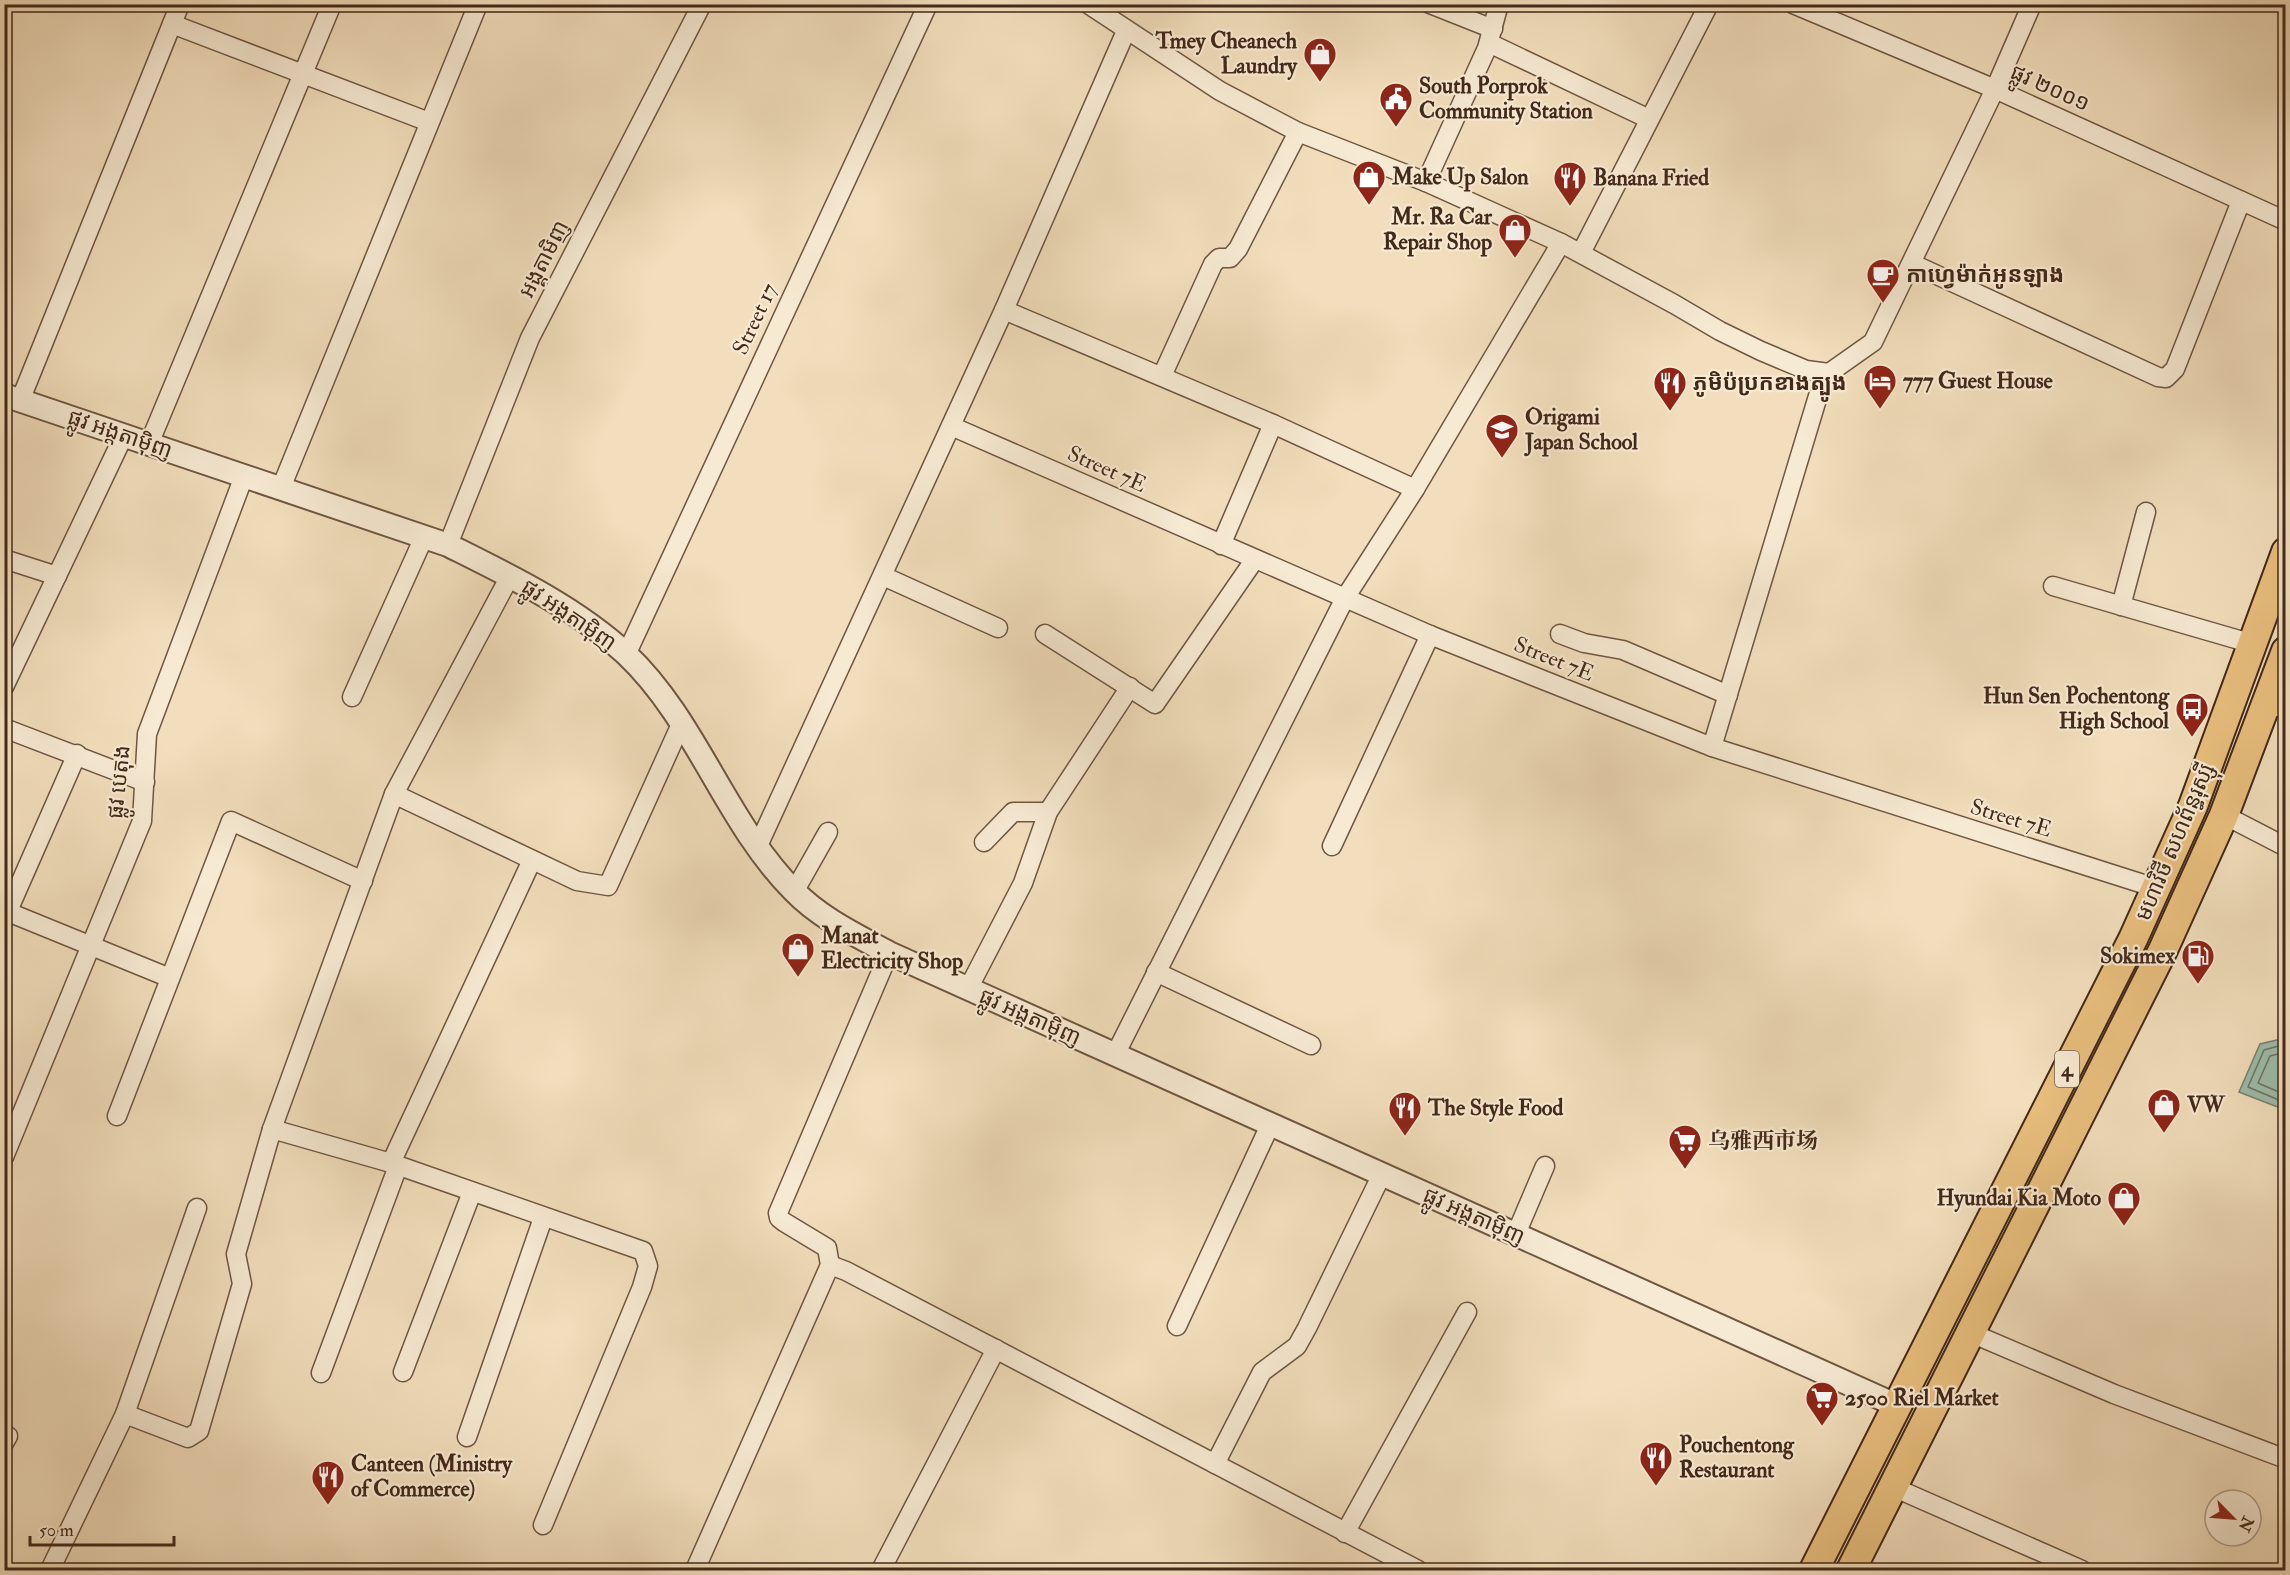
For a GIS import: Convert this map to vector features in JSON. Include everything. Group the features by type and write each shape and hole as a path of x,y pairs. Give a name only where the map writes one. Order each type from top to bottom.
{"highway":[{"name":"មហាវិថី សហព័ន្ធរុស្ស៊ី","path":"1814,1570 2156,888 2213,753 2286,552"},
{"name":"មហាវិថី សហព័ន្ធរុស្ស៊ី","path":"1851,1570 2163,950 2224,815 2244,764 2276,706 2286,651"},
{"path":"2213,753 2244,764"},
{"path":"2009,1184 2038,1199"}],"street":[{"path":"12,398 180,4"},
{"path":"149,444 332,4"},
{"path":"281,488 478,4"},
{"name":"អង្គតាមិញ","path":"448,545 530,338 702,4"},
{"name":"Street 17","path":"626,655 928,4"},
{"path":"1088,4 1220,91 1298,132 1426,182 1561,243 1674,303 1720,332 1806,370 1829,373"},
{"path":"1430,4 1649,118"},
{"path":"1426,182 1491,36 1498,4"},
{"path":"1581,253 1709,4"},
{"name":"ផ្លូវ ២០០១","path":"1793,4 1995,89 2286,220"},
{"path":"1712,747 1767,573 1818,396 1829,373 1874,342 1995,89 2032,4"},
{"path":"172,24 429,122"},
{"path":"757,848 1004,310 1126,31"},
{"path":"1162,376 1213,264 1219,258 1230,258 1238,249 1298,132"},
{"path":"1912,264 2158,377 2166,378 2175,369 2241,201"},
{"path":"1115,1055 1345,598 1415,489 1561,243"},
{"path":"1004,310 1273,424 1415,489"},
{"name":"ផ្លូវ អង្តតាម៉ិញ","path":"12,398 448,545 510,576 584,620 626,655 656,688 681,724 757,848 794,892 828,919 889,953 968,989 1898,1406"},
{"path":"1221,545 1273,424"},
{"name":"Street 7E","path":"951,426 1430,636 1712,747 2156,888"},
{"path":"4,687 124,435"},
{"name":"ផ្លូវ បេតុង","path":"4,1156 142,821 147,734 244,476"},
{"path":"2121,606 2146,512"},
{"path":"352,697 424,537"},
{"path":"1045,634 1155,704 1255,559"},
{"path":"4,560 57,576"},
{"path":"125,1414 188,1438 199,1431 242,1284 236,1254 272,1129 394,794 510,576"},
{"path":"883,576 998,628"},
{"path":"2053,586 2253,644"},
{"path":"1560,634 1584,643 1623,650 1728,695"},
{"path":"1332,846 1430,636"},
{"path":"968,989 1023,883 1048,812 1130,687"},
{"path":"394,794 577,881 608,886 681,724"},
{"path":"4,728 77,754 145,782"},
{"path":"77,754 6,916 91,945 170,978"},
{"path":"984,842 1013,812 1048,812"},
{"path":"2224,815 2286,847"},
{"path":"117,1116 231,821 363,881"},
{"path":"794,892 828,832"},
{"path":"321,1373 394,1165 532,860"},
{"path":"695,1570 830,1265 827,1248 784,1222 779,1218 778,1213 889,953"},
{"path":"1156,972 1311,1045"},
{"path":"1177,1326 1270,1125"},
{"path":"272,1129 394,1165 644,1251 648,1266 642,1287 543,1525"},
{"path":"1516,1234 1545,1166"},
{"path":"1215,1464 1262,1372 1271,1362 1285,1357 1302,1337 1382,1174"},
{"path":"403,1372 472,1192"},
{"path":"50,1570 125,1414 197,1208"},
{"path":"467,1437 543,1218"},
{"path":"830,1265 846,1271 1418,1570"},
{"path":"1345,1533 1467,1312"},
{"path":"1971,1333 2114,1394 2286,1459"},
{"path":"881,1570 996,1349"},
{"path":"1893,1487 2082,1570"}],"water":[{"path":"2286,1038 2285,1110 2239,1092 2260,1044"}],"place":[{"name":"Tmey Cheanech Laundry","path":"1320,83"},
{"name":"South Porprok Community Station","path":"1396,128"},
{"name":"Make Up Salon","path":"1369,206"},
{"name":"Banana Fried","path":"1570,207"},
{"name":"Mr. Ra Car Repair Shop","path":"1515,259"},
{"name":"កាហ្វេម៉ាក់អូនឡាង","path":"1883,304"},
{"name":"777 Guest House","path":"1880,410"},
{"name":"ភូមិប៉ប្រកខាងត្បូង","path":"1670,412"},
{"name":"Origami Japan School","path":"1502,459"},
{"name":"Hun Sen Pochentong High School","path":"2192,738"},
{"name":"Manat Electricity Shop","path":"798,978"},
{"name":"Sokimex","path":"2198,985"},
{"name":"VW","path":"2164,1134"},
{"name":"The Style Food","path":"1405,1137"},
{"name":"乌雅西市场","path":"1685,1170"},
{"name":"Hyundai Kia Moto","path":"2124,1227"},
{"name":"2500 Riel Market","path":"1822,1427"},
{"name":"Pouchentong Restaurant","path":"1656,1487"},
{"name":"Canteen (Ministry of Commerce)","path":"328,1506"}]}
